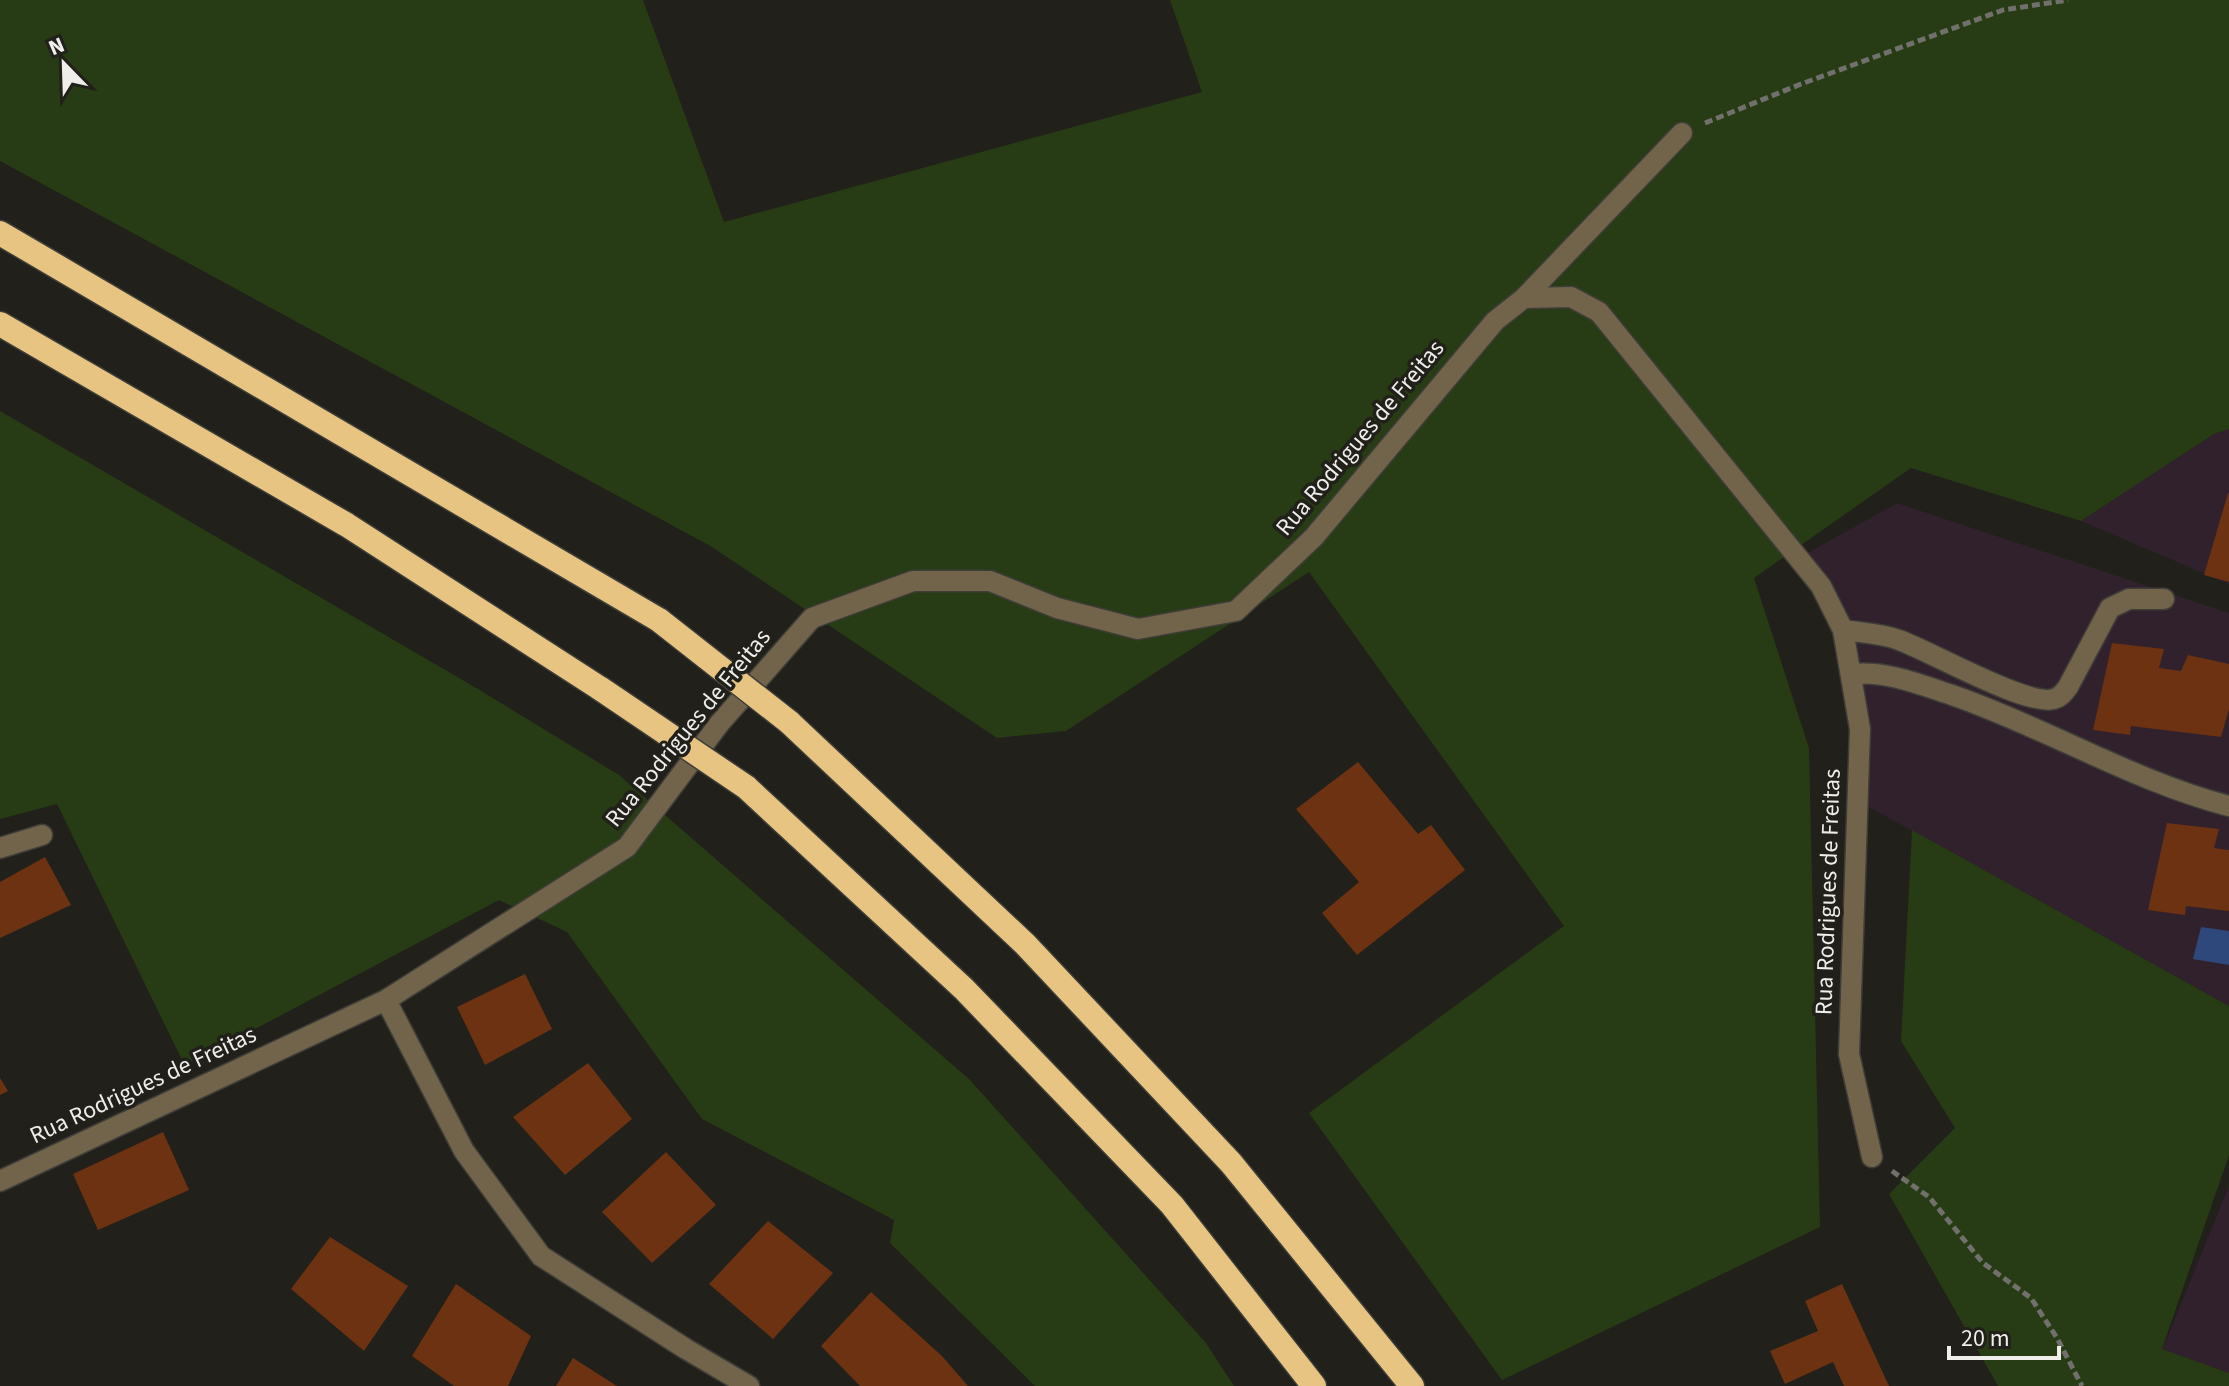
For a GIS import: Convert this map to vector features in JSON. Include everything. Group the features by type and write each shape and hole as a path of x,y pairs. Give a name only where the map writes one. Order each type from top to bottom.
{"highway":[{"path":"0,233 659,620 789,722 1025,944 1220,1151 1412,1386"},
{"path":"0,324 347,525 746,787 964,989 1172,1205 1314,1386"}],"street":[{"path":"1524,298 1682,133"},
{"name":"Rua Rodrigues de Freitas","path":"0,1181 386,1000 627,847 719,724 812,618 913,581 990,581 1057,608 1138,629 1236,611 1314,537 1495,321 1524,298 1571,297 1599,312 1821,586 1843,630 1860,729 1849,1054 1872,1157"},
{"path":"1843,630 1898,639 2009,689 2036,699 2053,700 2068,687 2110,608 2129,599 2164,599"},
{"path":"1852,674 1872,672 1891,675 1979,704 2186,793 2229,806"},
{"path":"0,848 42,835"},
{"path":"386,1000 464,1151 541,1256 749,1386"}],"path":[{"path":"1682,133 1801,84 2003,10 2068,0"},
{"path":"1872,1157 1929,1197 1983,1263 2031,1298 2057,1338 2082,1386"}],"shaded area":[{"path":"2229,429 2229,584 2081,521 2214,434"},
{"path":"1897,503 2229,613 2229,1006 1869,807 1863,690 1857,648 1846,619 1806,554"},
{"path":"2229,1186 2229,1373 2162,1350"}],"green space":[{"path":"0,0 643,0 724,222 1202,92 1170,0 2229,0 2229,429 2214,434 2081,521 1911,468 1754,578 1809,748 1820,1227 1502,1380 1309,1113 1564,926 1309,572 1066,731 997,738 712,547 0,161"},
{"path":"0,411 478,689 619,775 970,1080 1206,1343 1234,1386 1035,1386 890,1243 894,1220 702,1119 567,932 499,900 185,1066 57,804 0,819"},
{"path":"1912,830 2229,1006 2229,1155 2162,1349 2229,1373 2229,1386 1998,1386 1889,1194 1955,1128 1901,1041"}],"water":[{"path":"2201,927 2229,931 2229,965 2193,959"}],"building":[{"path":"2229,493 2229,582 2204,575"},
{"path":"2112,643 2164,649 2159,668 2181,671 2188,655 2229,664 2229,709 2221,737 2131,726 2130,735 2093,730"},
{"path":"1358,762 1418,834 1431,825 1465,870 1357,955 1322,913 1359,882 1296,809"},
{"path":"2167,823 2219,829 2214,848 2229,850 2229,911 2186,906 2185,915 2148,910"},
{"path":"45,857 71,905 0,938 0,882"},
{"path":"525,974 552,1029 485,1065 457,1007"},
{"path":"588,1063 632,1119 565,1175 513,1117"},
{"path":"0,1078 8,1091 0,1095"},
{"path":"163,1132 189,1190 98,1230 73,1174"},
{"path":"666,1152 716,1205 652,1263 602,1212"},
{"path":"768,1221 833,1273 773,1339 709,1284"},
{"path":"330,1237 408,1286 364,1351 291,1289"},
{"path":"456,1284 531,1336 508,1386 454,1386 412,1356"},
{"path":"1842,1284 1889,1386 1844,1386 1833,1362 1785,1384 1770,1351 1818,1331 1805,1301"},
{"path":"871,1292 942,1356 968,1386 860,1386 821,1346"},
{"path":"573,1358 617,1386 556,1386"}]}
